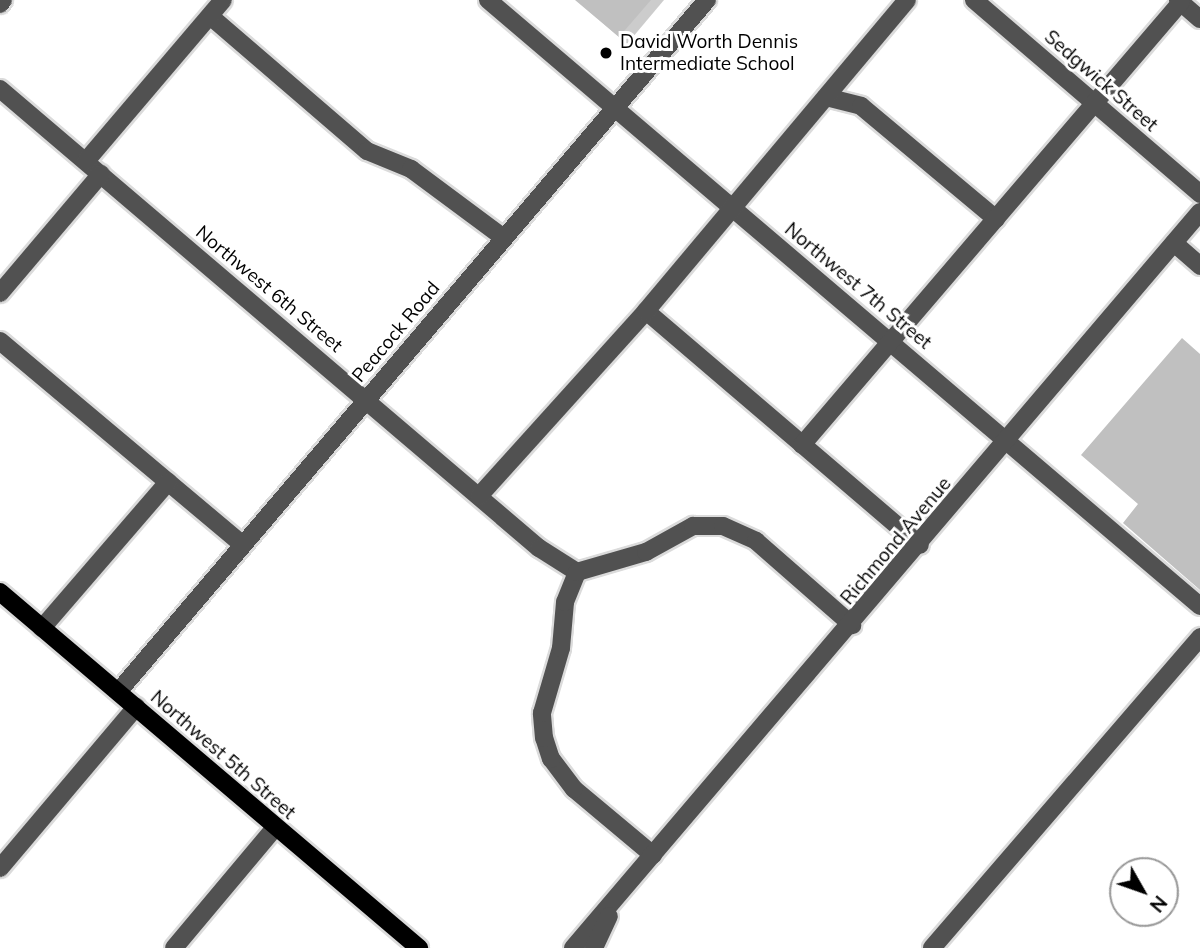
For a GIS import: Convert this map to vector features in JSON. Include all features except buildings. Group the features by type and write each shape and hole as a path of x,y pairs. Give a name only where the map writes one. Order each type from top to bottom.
{"main road":[{"name":"Northwest 5th Street","path":"0,592 414,946"}],"street":[{"path":"0,4 4,0"},
{"path":"86,161 223,0"},
{"name":"Northwest 7th Street","path":"488,0 1200,606"},
{"name":"Peacock Road","path":"118,692 707,0"},
{"path":"480,496 646,311 907,0"},
{"name":"Sedgwick Street","path":"974,0 1200,194"},
{"path":"802,445 1180,1 1200,19"},
{"path":"210,16 366,151 411,169 504,238"},
{"name":"Northwest 6th Street","path":"0,89 539,548 577,572"},
{"path":"826,97 861,106 996,219"},
{"path":"0,293 101,174"},
{"name":"Richmond Avenue","path":"573,948 852,625 1200,212"},
{"path":"1174,243 1200,266"},
{"path":"646,311 920,544"},
{"path":"0,341 243,545"},
{"path":"42,628 168,482"},
{"path":"653,855 574,789 551,759 544,738 542,713 561,648 565,602 577,572 646,552 693,526 723,526 756,541 852,625"},
{"path":"932,948 1200,637"},
{"path":"0,868 136,707"},
{"path":"174,948 274,829"},
{"name":"Richmond Avenue","path":"594,948 620,894"}],"place":[{"name":"David Worth Dennis Intermediate School","path":"606,53"}]}
